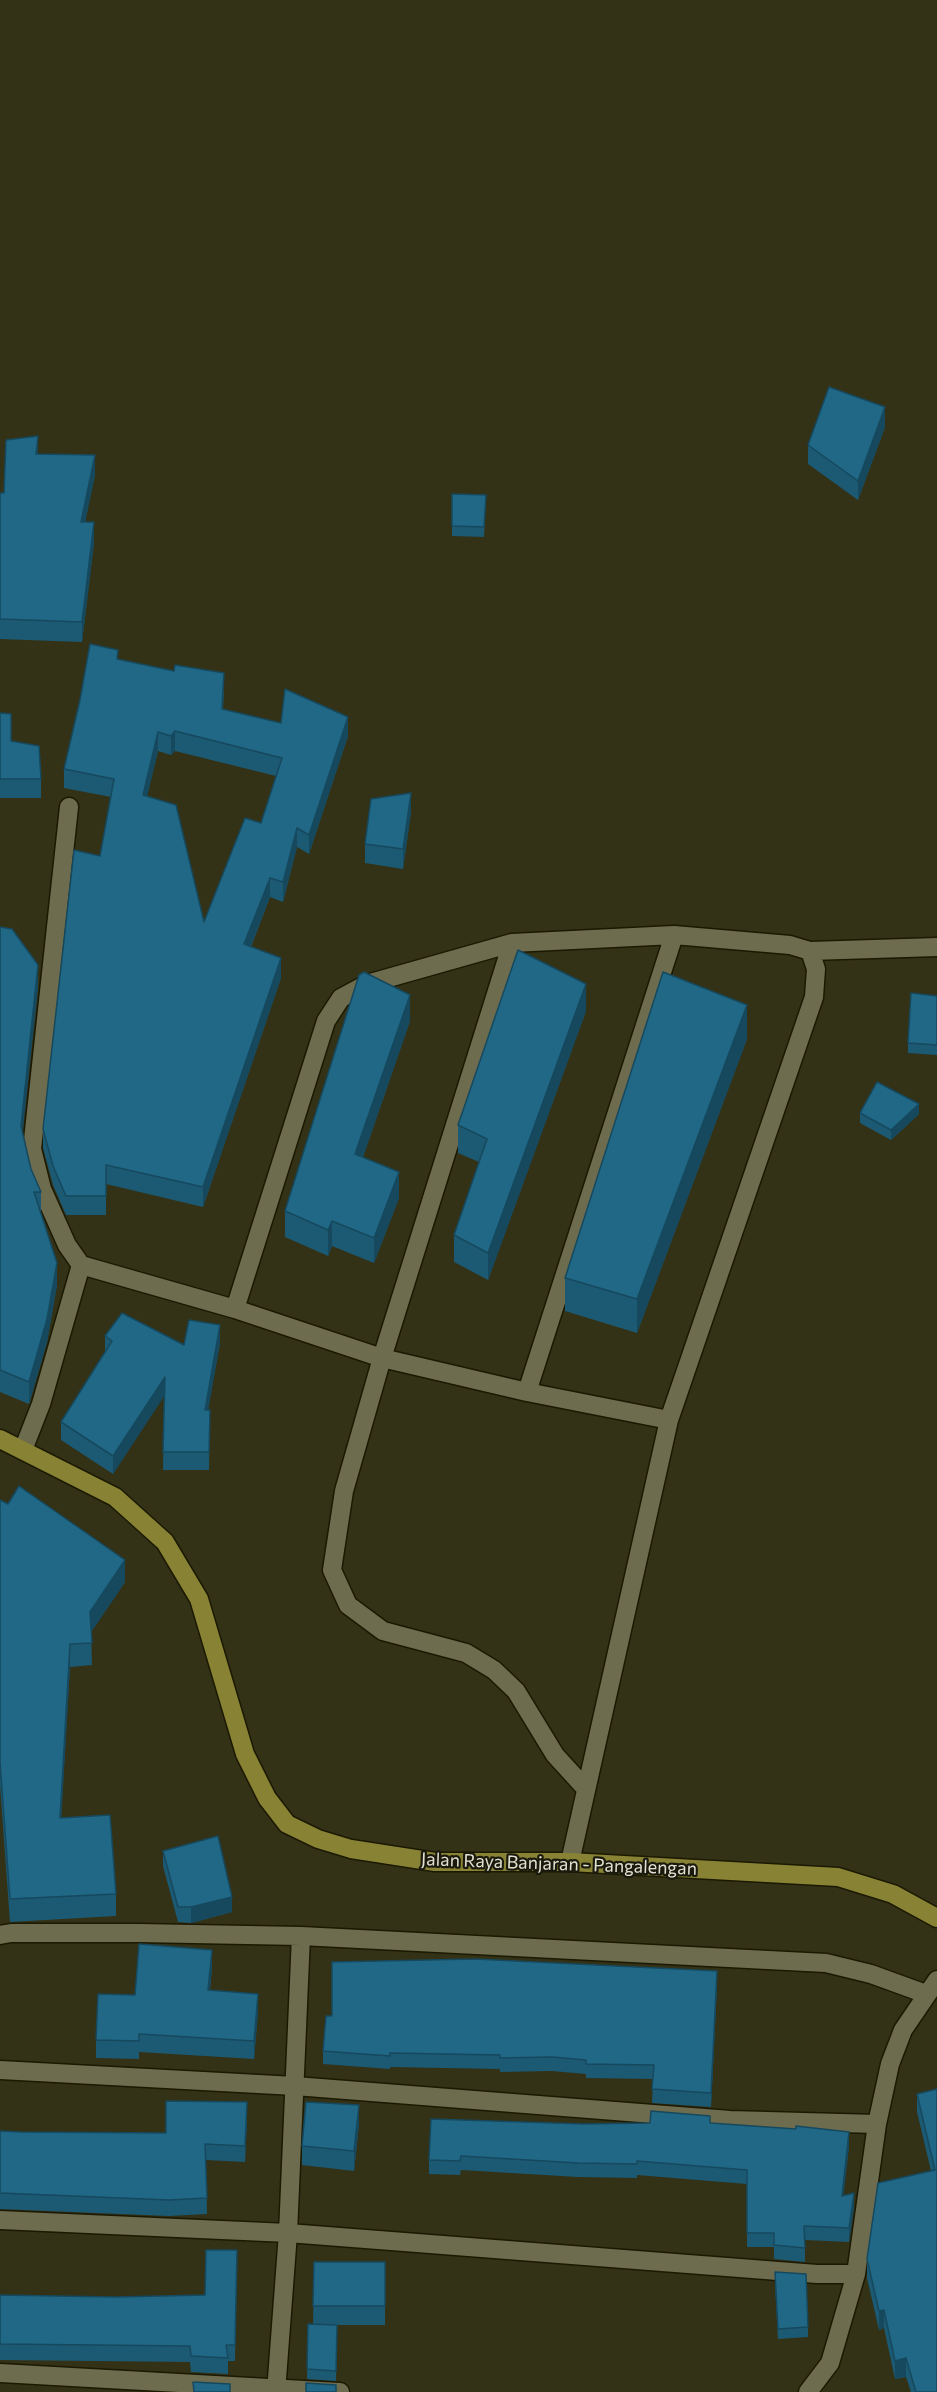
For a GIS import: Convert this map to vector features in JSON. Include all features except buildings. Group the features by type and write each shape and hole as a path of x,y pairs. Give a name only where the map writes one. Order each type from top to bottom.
{"main road":[{"name":"Jalan Raya Banjaran - Pangalengan","path":"0,1439 116,1497 165,1542 199,1599 245,1754 267,1798 286,1824 318,1839 351,1849 435,1862 570,1862 838,1877 893,1894 937,1918"}],"street":[{"path":"69,807 32,1149 42,1189 67,1245 81,1265 235,1309 382,1358 526,1392 669,1419"},
{"path":"235,1309 326,1021 341,998 367,984 512,943 674,935 790,945 810,951 937,946"},
{"path":"526,1392 674,935"},
{"path":"512,943 382,1358 344,1491 332,1570 348,1605 383,1631 466,1653 494,1670 516,1691 555,1755 586,1789"},
{"path":"570,1862 669,1419 814,997 816,969 810,951"},
{"path":"23,1450 41,1404 81,1265"},
{"path":"0,1935 10,1933 139,1933 301,1936 826,1963 932,1987 903,2030 890,2064 877,2124 856,2274 830,2363 808,2392"},
{"path":"276,2390 288,2233 301,1936"},
{"path":"0,2070 295,2086 730,2120 877,2124"},
{"path":"0,2220 288,2233 817,2274 856,2274"},
{"path":"0,2373 340,2392"}]}
